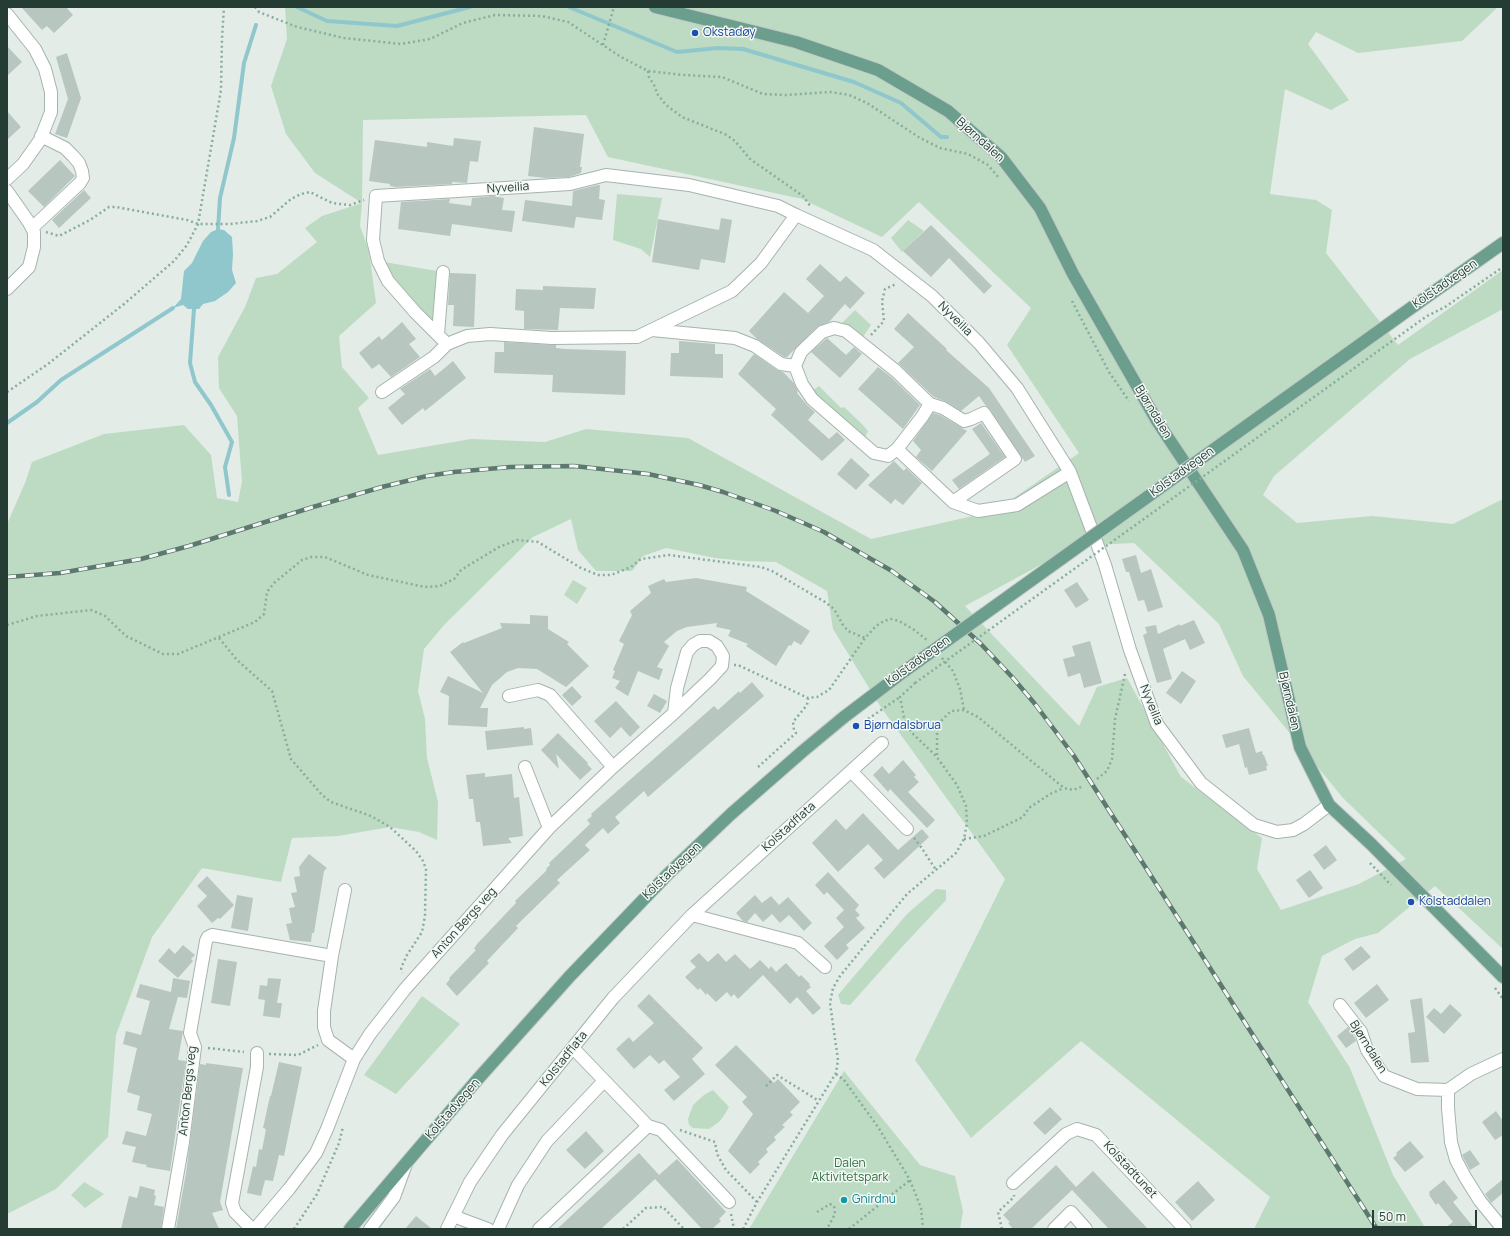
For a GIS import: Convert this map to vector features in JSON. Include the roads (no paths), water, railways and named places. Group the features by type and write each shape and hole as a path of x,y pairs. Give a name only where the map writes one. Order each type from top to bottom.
{"main road":[{"name":"Bjørndalen","path":"655,7 796,42 878,70 948,111 1001,157 1040,208 1073,274 1157,421 1243,550 1269,615 1300,747 1329,804 1371,844 1503,977"},
{"name":"Kolstadvegen","path":"350,1229 570,976 668,874 731,814 802,751 844,716 906,670 1503,243"}],"street":[{"path":"7,14 35,49 45,69 51,92 51,112 41,136 23,164 7,179"},
{"path":"32,228 80,183 83,178 79,163 65,148 41,136"},
{"name":"Nyveilia","path":"438,334 388,281 378,261 373,240 376,196 570,184 606,175 689,185 778,206 873,250 932,296 978,343 1017,388 1070,472 1105,565 1130,650 1157,724 1201,783 1254,825 1277,832 1293,830 1304,824 1329,804"},
{"path":"7,190 34,232 34,247 29,267 19,279 7,289"},
{"path":"382,392 434,358 447,344 467,336 490,334 552,338 637,337 732,292 761,263 796,215"},
{"path":"442,272 438,334 447,344"},
{"path":"930,404 922,417 897,449 888,456 874,453 812,399 802,384 795,366 801,352 822,332 834,328 846,330 896,371 930,404 943,408 964,421 984,412 1015,459 953,502"},
{"path":"652,330 735,338 755,346 781,364 795,366"},
{"path":"897,449 953,502 978,511 1016,505 1070,472"},
{"name":"Anton Bergs veg","path":"255,1229 289,1189 316,1153 354,1060 370,1034 405,989 549,828 613,767 674,713 722,666 723,656 717,646 710,641 700,641 693,645 687,652 677,688 674,713"},
{"path":"509,696 538,690 550,695 613,767"},
{"name":"Kolstadflata","path":"447,1229 470,1182 502,1135 613,998 692,915 882,743"},
{"path":"524,767 549,828"},
{"path":"851,771 906,829"},
{"path":"345,890 332,956 324,1011 324,1027 328,1040 354,1060"},
{"path":"692,915 798,943 825,967"},
{"name":"Anton Bergs veg","path":"168,1229 183,1142 195,1047 190,1033 206,941 208,937 212,935 332,956"},
{"name":"Bjørndalen","path":"1340,1005 1361,1032 1367,1050 1384,1076 1417,1089 1448,1090"},
{"path":"573,1048 648,1126 661,1130 729,1202"},
{"path":"252,1229 235,1212 232,1203 257,1067 257,1053"},
{"path":"1503,1059 1471,1074 1448,1090 1451,1142 1456,1160 1480,1200 1503,1229"},
{"path":"498,1229 518,1185 547,1141 604,1081"},
{"path":"539,1229 648,1126"},
{"name":"Kolstadtunet","path":"1013,1183 1066,1134 1077,1129 1096,1135 1185,1229"},
{"name":"Kolstadvegen","path":"370,1229 394,1197 407,1163"},
{"path":"1054,1229 1071,1212 1086,1229"},
{"path":"453,1216 488,1229"}],"water":[{"path":"218,229 224,230 232,237 232,270 236,283 228,292 215,301 203,304 199,309 188,309 183,305 173,308 181,299 184,271 192,263 203,241 211,232"}],"waterway":[{"path":"297,7 327,21 397,26 470,7"},
{"path":"569,7 677,52 718,48 743,49 854,82 901,103 941,137 947,137"},
{"path":"218,229 220,198 234,138 244,63 256,25"},
{"path":"7,423 37,402 61,380 173,308"},
{"path":"194,309 190,363 195,382 211,405 232,442 225,467 229,495"}],"railway":[{"path":"7,577 60,573 141,559 189,546 382,487 427,476 510,467 574,466 648,474 699,485 723,492 776,511 824,532 892,571 935,602 980,643 1035,704 1074,756 1377,1229"}],"place":[{"name":"Okstadøy","path":"695,33"},
{"name":"Bjørndalsbrua","path":"856,726"},
{"name":"Kolstaddalen","path":"1411,902"},
{"name":"Gnirdnu","path":"844,1200"}],"park label":[{"name":"Dalen Aktivitetspark","path":"850,1171"}]}
